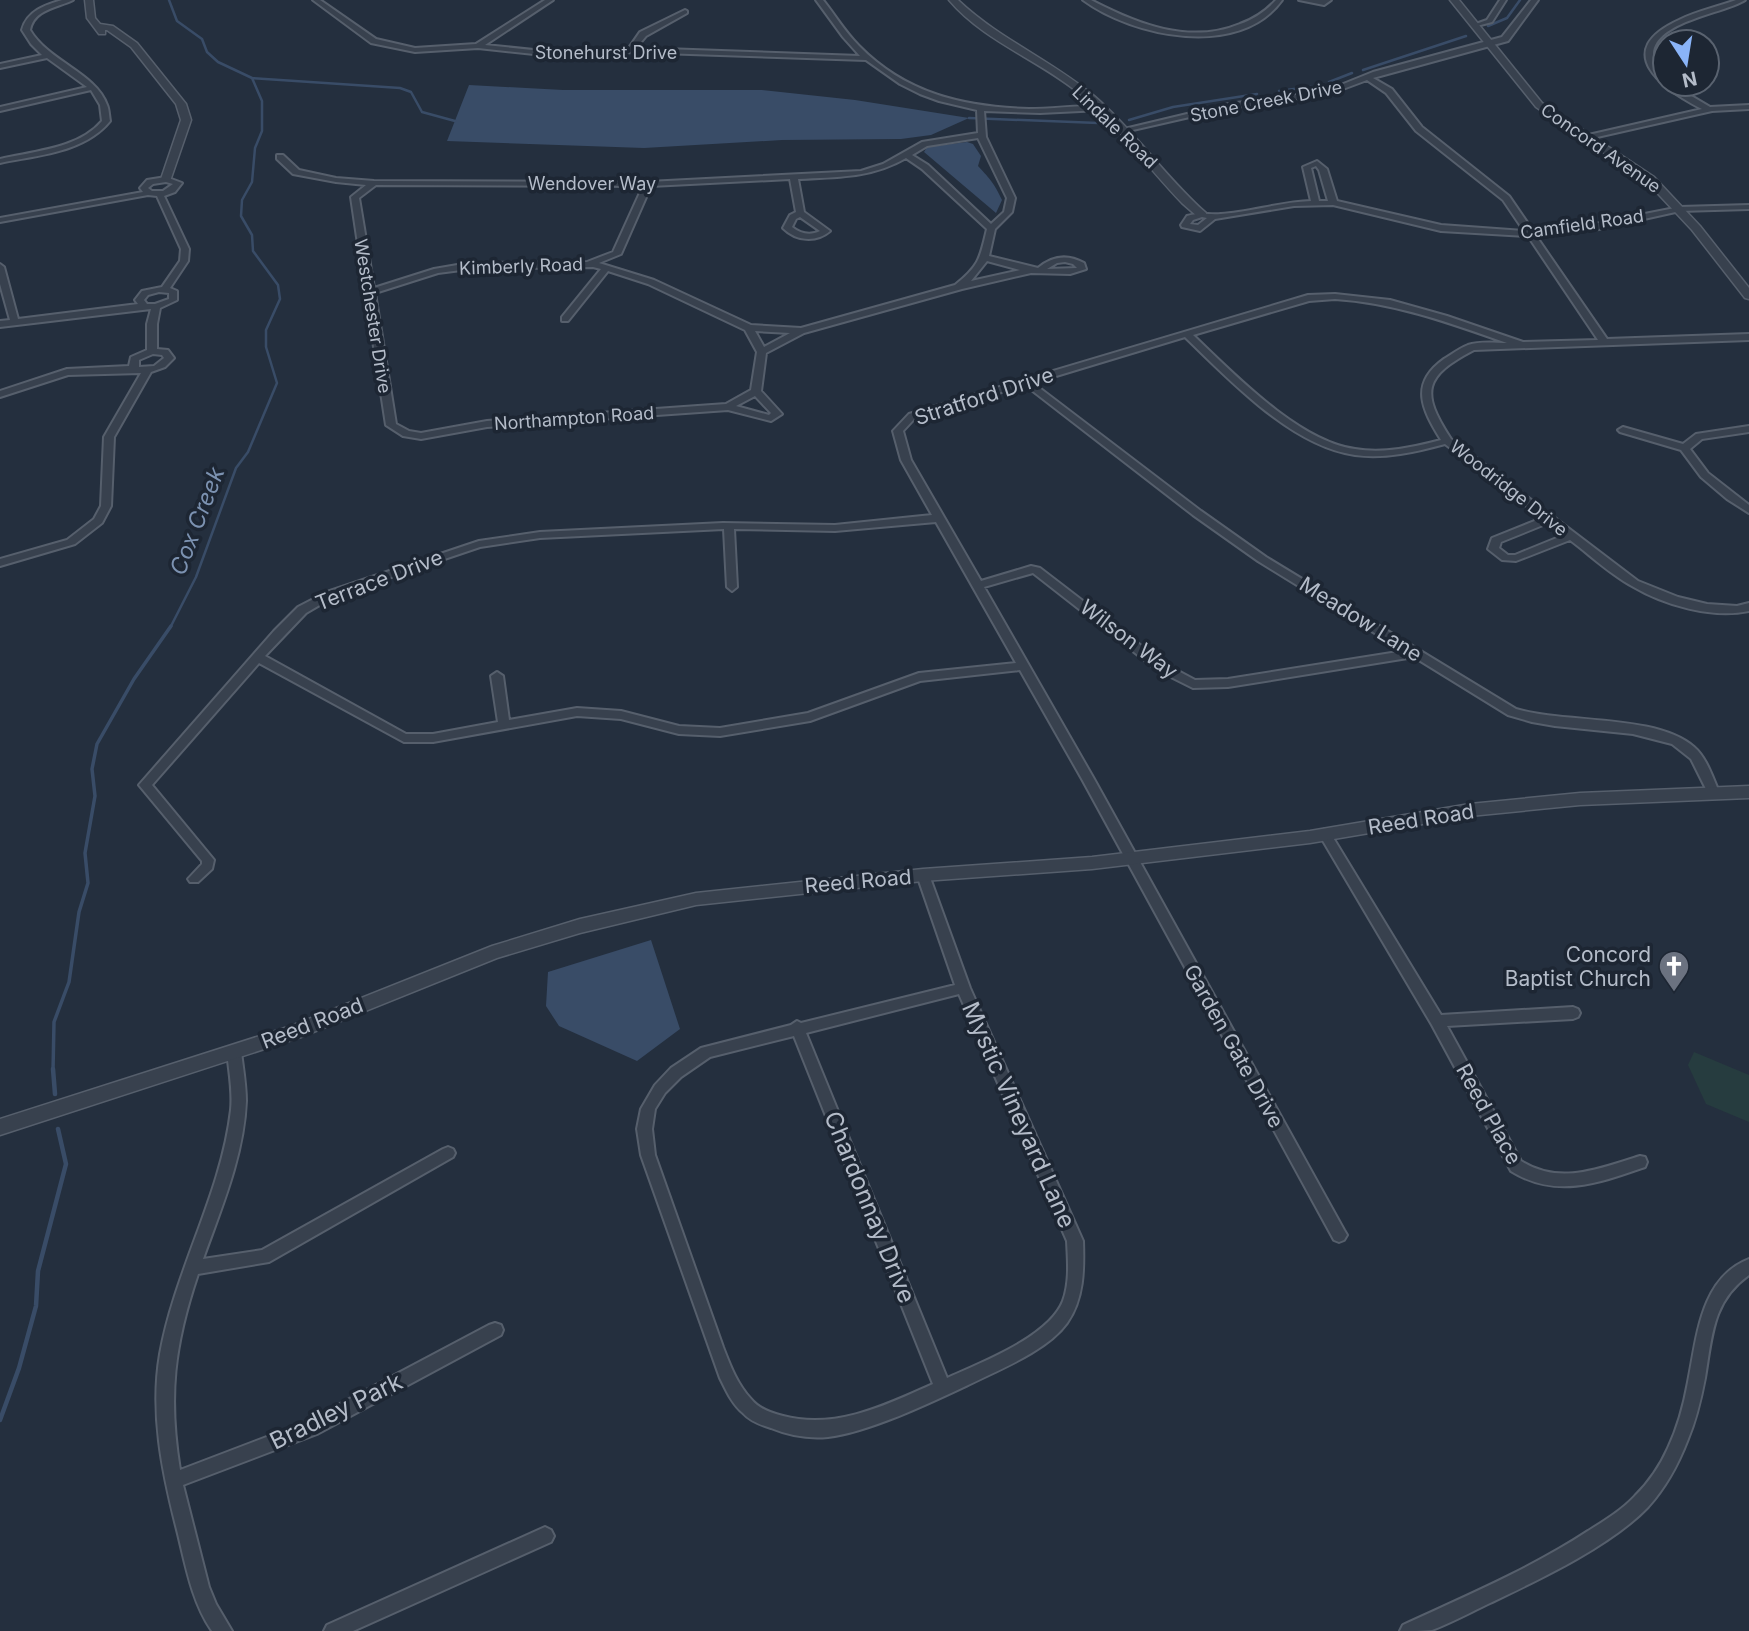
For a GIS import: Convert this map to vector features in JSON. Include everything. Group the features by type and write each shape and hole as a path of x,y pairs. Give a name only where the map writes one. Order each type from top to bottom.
{"street":[{"path":"0,161 79,142 97,131 106,121 105,111 78,73 30,40 27,24 43,9 70,0"},
{"path":"89,0 91,18 97,26 120,46 136,50 181,104 186,120 166,179"},
{"name":"Stonehurst Drive","path":"316,0 364,34 391,47 415,50 478,46 572,55 631,50 869,58"},
{"path":"478,46 551,0"},
{"path":"819,0 869,58 938,100 981,116 1101,108"},
{"name":"Lindale Road","path":"953,0 978,22 1077,88 1101,108 1207,216"},
{"path":"1086,0 1147,26 1145,29 1154,36 1183,41 1238,29 1261,17 1279,0"},
{"path":"1302,0 1324,3 1328,0"},
{"name":"Concord Avenue","path":"1454,0 1539,106 1650,179 1680,209 1749,296"},
{"path":"1475,26 1490,21 1503,0"},
{"name":"Stone Creek Drive","path":"1124,130 1229,106 1327,93 1368,78 1505,39 1535,0"},
{"path":"1709,110 1660,81 1650,63 1650,50 1656,40 1673,26 1742,0"},
{"path":"631,50 643,34 685,12"},
{"path":"0,66 50,55"},
{"path":"1368,78 1389,91 1419,129 1506,198 1604,342"},
{"path":"0,109 91,88"},
{"path":"1587,138 1709,110 1749,107"},
{"path":"958,287 973,276 987,258 991,228 1003,220 1011,205 1011,198 981,135 981,116"},
{"path":"981,135 925,144 906,154 925,167 991,228"},
{"name":"Wendover Way","path":"280,157 296,172 335,180 374,183 648,184 861,173 886,166 906,154"},
{"path":"1315,202 1307,167 1317,163 1323,169 1333,203"},
{"path":"794,178 800,213"},
{"path":"0,220 148,193 160,195 172,191 178,185 174,180 166,179 150,182 144,188 148,193"},
{"path":"335,180 355,197 374,183"},
{"path":"588,264 617,254 648,184"},
{"path":"160,195 185,249 184,261 164,290"},
{"name":"Westchester Drive","path":"355,197 368,293 391,425 406,434 421,436"},
{"name":"Camfield Road","path":"1207,216 1315,202 1333,203 1441,228 1533,234 1599,226 1680,209 1749,207"},
{"path":"617,254 635,275"},
{"path":"762,352 801,331 958,287 1035,271 987,258"},
{"name":"Kimberly Road","path":"368,293 437,271 470,266 588,264 635,275 749,328 801,331"},
{"path":"0,267 14,320"},
{"path":"565,319 607,267"},
{"path":"0,324 14,320 156,307 169,303 176,296 173,291 164,290 145,293 139,300 144,306"},
{"name":"Stratford Drive","path":"1129,858 1088,779 1021,666 906,460 898,431 904,423 912,416 1024,381 1296,301 1328,295 1395,305 1522,345"},
{"path":"152,351 152,324 156,307"},
{"path":"1462,326 1472,347"},
{"path":"749,328 762,352 756,391"},
{"path":"1187,334 1290,424 1330,446 1351,452 1375,453 1447,441"},
{"name":"Woodridge Drive","path":"1746,609 1687,604 1657,596 1570,536 1447,441 1429,415 1424,391 1441,366 1472,347 1749,337"},
{"path":"0,394 66,372 134,369 148,371 163,366 169,358 165,352 152,351 134,359 134,369"},
{"path":"0,563 71,542 98,521 106,506 109,437 148,371"},
{"name":"Meadow Lane","path":"1024,381 1262,559 1512,712 1528,719 1655,733 1678,740 1701,765 1714,794"},
{"name":"Northampton Road","path":"421,436 487,424 727,407 771,418 777,414 756,391 727,407"},
{"path":"1685,448 1699,436 1749,429"},
{"path":"1623,430 1685,448"},
{"path":"1685,448 1691,462 1704,475 1749,510"},
{"name":"Terrace Drive","path":"194,879 208,866 208,860 145,785 302,610 331,594 478,544 540,535 729,526 835,528 939,518"},
{"path":"1548,519 1496,540 1493,549 1506,558 1516,558 1570,536"},
{"path":"729,526 732,587"},
{"name":"Wilson Way","path":"977,586 1031,569 1036,570 1161,667 1193,684 1228,683 1416,653"},
{"path":"258,657 404,737 433,738 577,712 597,712 679,730 720,732 810,717 919,677 1021,666"},
{"path":"497,676 504,724"},
{"name":"Reed Road","path":"0,1126 295,1032 492,953 580,926 696,899 923,875 1129,858 1325,834 1470,810 1580,799 1749,792"},
{"name":"Reed Place","path":"1325,834 1437,1021 1516,1166 1529,1178 1561,1183 1640,1162"},
{"name":"Garden Gate Drive","path":"1129,858 1339,1235"},
{"name":"Mystic Vineyard Lane","path":"923,875 963,988 1075,1241 1076,1279 1069,1305 1056,1325 1024,1349 874,1417 830,1429 790,1428 747,1407 723,1367 648,1155 645,1122 657,1092 678,1070 705,1052 797,1027 963,988"},
{"path":"1437,1021 1573,1013"},
{"name":"Chardonnay Drive","path":"797,1027 942,1387"},
{"path":"223,1631 213,1620 200,1583 173,1481 165,1425 164,1390 172,1338 235,1135 238,1107 234,1052"},
{"path":"192,1268 264,1257 448,1153"},
{"path":"1409,1631 1586,1544 1634,1509 1658,1482 1679,1444 1693,1396 1704,1325 1719,1293 1728,1281 1749,1266"},
{"name":"Bradley Park","path":"173,1481 311,1428 495,1330"},
{"path":"333,1631 545,1536"}],"green space":[{"path":"1694,1052 1749,1075 1749,1122 1706,1104 1688,1065"}],"water":[{"path":"469,85 563,90 762,90 855,100 969,118 931,135 901,139 782,140 644,148 447,141"},
{"path":"967,142 973,144 981,156 978,166 992,182 1002,200 996,213 924,152 927,147"},
{"path":"651,940 680,1029 637,1061 559,1026 546,1006 548,972"}],"waterway":[{"name":"Cox Creek","path":"169,0 177,21 202,39 207,52 218,62 252,78"},
{"path":"1488,26 1507,18 1520,0"},
{"path":"1363,70 1466,36"},
{"path":"1329,82 1352,73"},
{"name":"Cox Creek","path":"170,628 196,577 236,468 248,452 277,383 266,347 266,330 280,299 278,285 253,251 252,235 241,216 242,200 252,182 255,148 262,131 262,101 252,78"},
{"path":"252,78 400,88 411,92 422,112 455,121"},
{"path":"1279,91 1316,86"},
{"path":"1129,120 1173,107 1257,94"},
{"path":"969,118 1098,123"},
{"name":"Cox Creek","path":"53,1069 54,1022 69,982 79,912 88,883 85,853 95,796 92,769 97,744 134,679 171,626"},
{"name":"Cox Creek","path":"53,1069 55,1094"},
{"name":"Cox Creek","path":"0,1420 19,1368 36,1306 38,1271 66,1164 58,1129"}],"place":[{"name":"Concord Baptist Church","path":"1674,993"}]}
